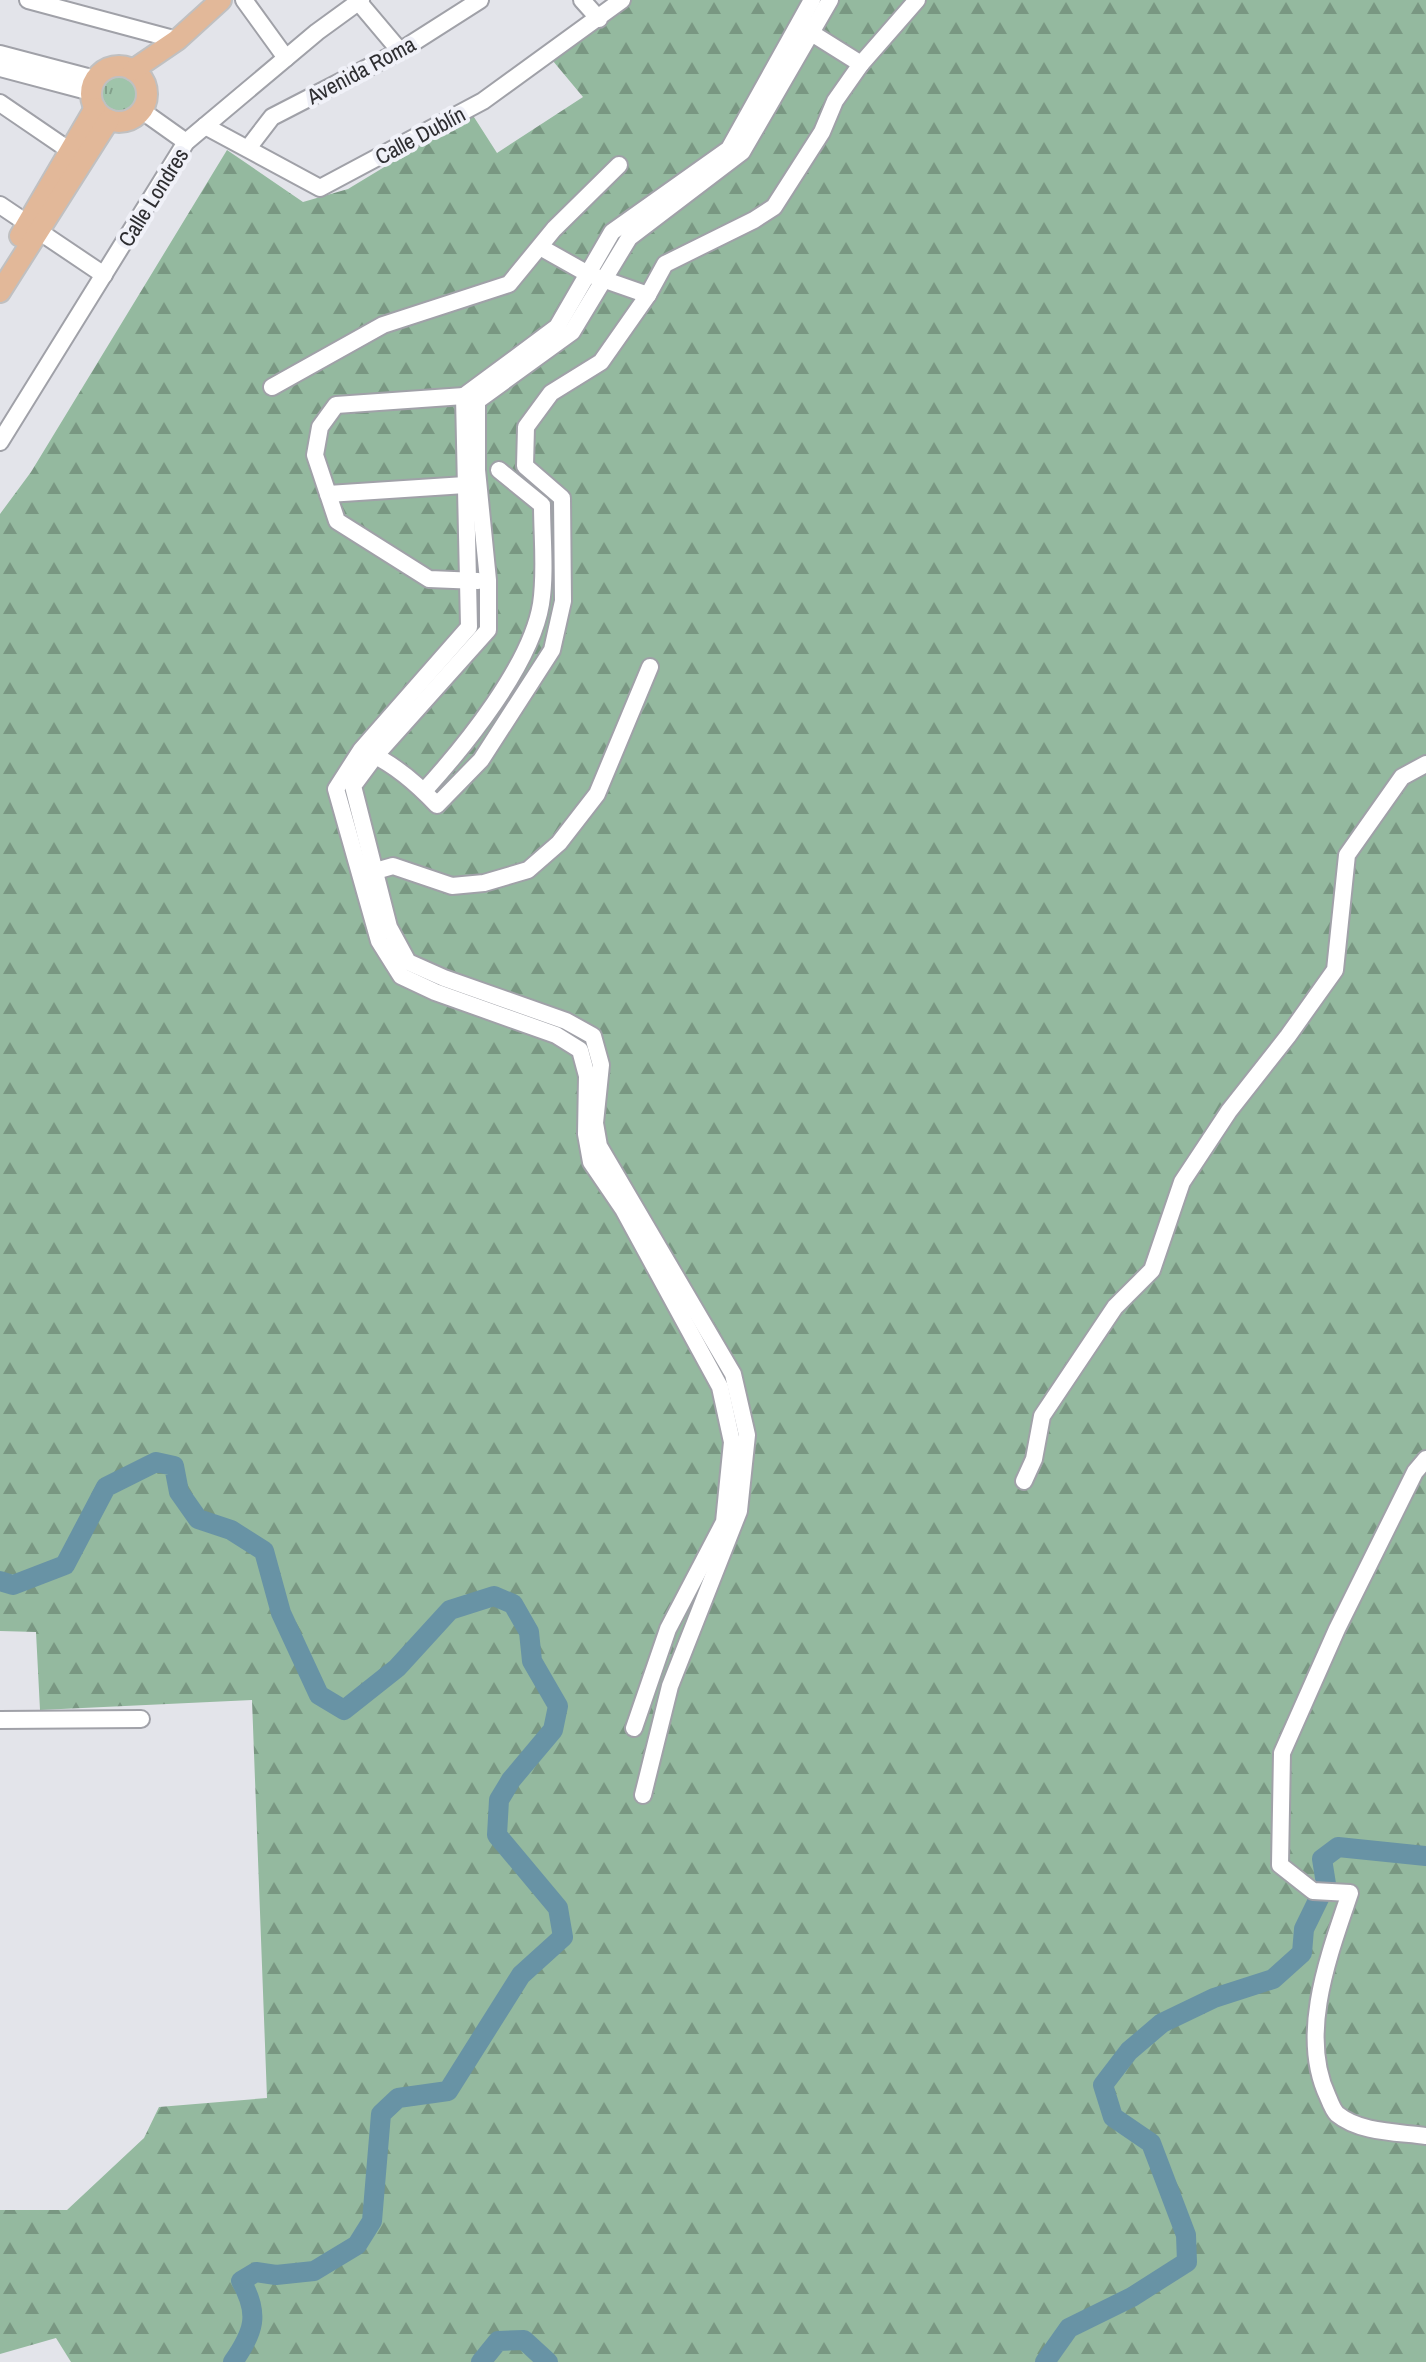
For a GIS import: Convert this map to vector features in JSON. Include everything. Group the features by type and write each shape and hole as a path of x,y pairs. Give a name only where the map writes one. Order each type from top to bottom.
{"main road":[{"path":"136,72 221,0"},
{"path":"0,292 35,226 78,156 97,100 108,68 116,66 136,72 146,93 141,110 127,120 97,100"},
{"path":"0,268 35,226"}],"street":[{"path":"28,0 177,40"},
{"path":"244,0 286,58"},
{"name":"Avenida Roma","path":"249,147 272,117 400,51 480,0"},
{"path":"582,0 599,19"},
{"name":"Calle Dublín","path":"205,126 320,188 483,101 622,0"},
{"path":"368,752 488,630 488,580 469,475 477,401 572,332 629,238 742,152 805,29 812,0"},
{"path":"488,580 429,579 337,521 315,455 320,427 336,405 464,396 557,327 612,232 729,149 805,29 830,0"},
{"path":"525,466 526,427 551,393 601,362 648,295 665,264 774,207 822,132 835,101 861,64 917,0"},
{"path":"359,1 400,51"},
{"name":"Calle Londres","path":"0,442 186,142 359,1"},
{"path":"805,29 861,64"},
{"path":"0,54 97,100"},
{"path":"0,68 97,100"},
{"path":"0,103 78,156"},
{"path":"141,110 186,142"},
{"path":"272,387 383,325 509,284 554,229 619,165"},
{"path":"0,205 104,275"},
{"path":"540,247 588,274 648,295"},
{"path":"464,396 469,475 469,627 336,789 389,927 408,962 566,1021 593,1036 601,1065 595,1123 599,1146 733,1374 747,1435 739,1511 670,1686 643,1795"},
{"path":"328,494 525,466 562,498 563,601 552,650 481,760 437,805 424,791 368,752"},
{"path":"424,791 464,748 531,643 541,603 542,505 499,470"},
{"path":"368,873 393,866 452,886 484,883 528,870 559,843 597,794 650,667"},
{"path":"1024,1481 1034,1459 1042,1416 1115,1307 1152,1270 1182,1182 1229,1111 1335,970 1347,855 1402,777 1426,764"},
{"path":"368,873 379,941 401,976 435,992 556,1035 580,1050 587,1076 586,1134 591,1162 623,1209 720,1387 732,1442 724,1522 668,1629 634,1728"},
{"path":"1426,1459 1415,1472 1337,1629 1282,1753 1280,1865 1313,1891 1350,1893 1324,1972 1314,2053 1322,2085 1335,2113 1366,2127 1426,2136"},
{"path":"0,1720 141,1719"}],"green space":[{"path":"632,0 1426,0 1426,2362 71,2362 56,2338 0,2354 0,2210 67,2210 144,2138 159,2107 267,2098 252,1700 40,1710 36,1632 0,1631 0,514 31,472 227,150 303,202 348,189 472,114 497,153 583,97 553,61"},
{"path":"118,73 132,79 138,93 132,107 118,113 104,107 98,93 104,79"}],"waterway":[{"path":"0,1581 13,1585 65,1565 106,1487 156,1462 174,1466 179,1492 198,1519 231,1530 264,1551 281,1613 319,1695 344,1710 397,1668 450,1610 494,1596 513,1604 529,1632 532,1661 558,1706 553,1730 511,1780 499,1800 497,1835 558,1908 563,1937 521,1975 448,2091 398,2098 381,2114 372,2221 357,2245 314,2271 276,2275 256,2272 241,2281 251,2303 252,2323 246,2341 233,2362"},
{"path":"1045,2362 1069,2328 1132,2297 1187,2262 1186,2235 1151,2143 1113,2117 1103,2085 1129,2051 1162,2023 1214,1998 1273,1979 1302,1953 1304,1929 1326,1884 1322,1859 1338,1847 1426,1856"},
{"path":"481,2362 498,2341 524,2340 548,2362"}]}
